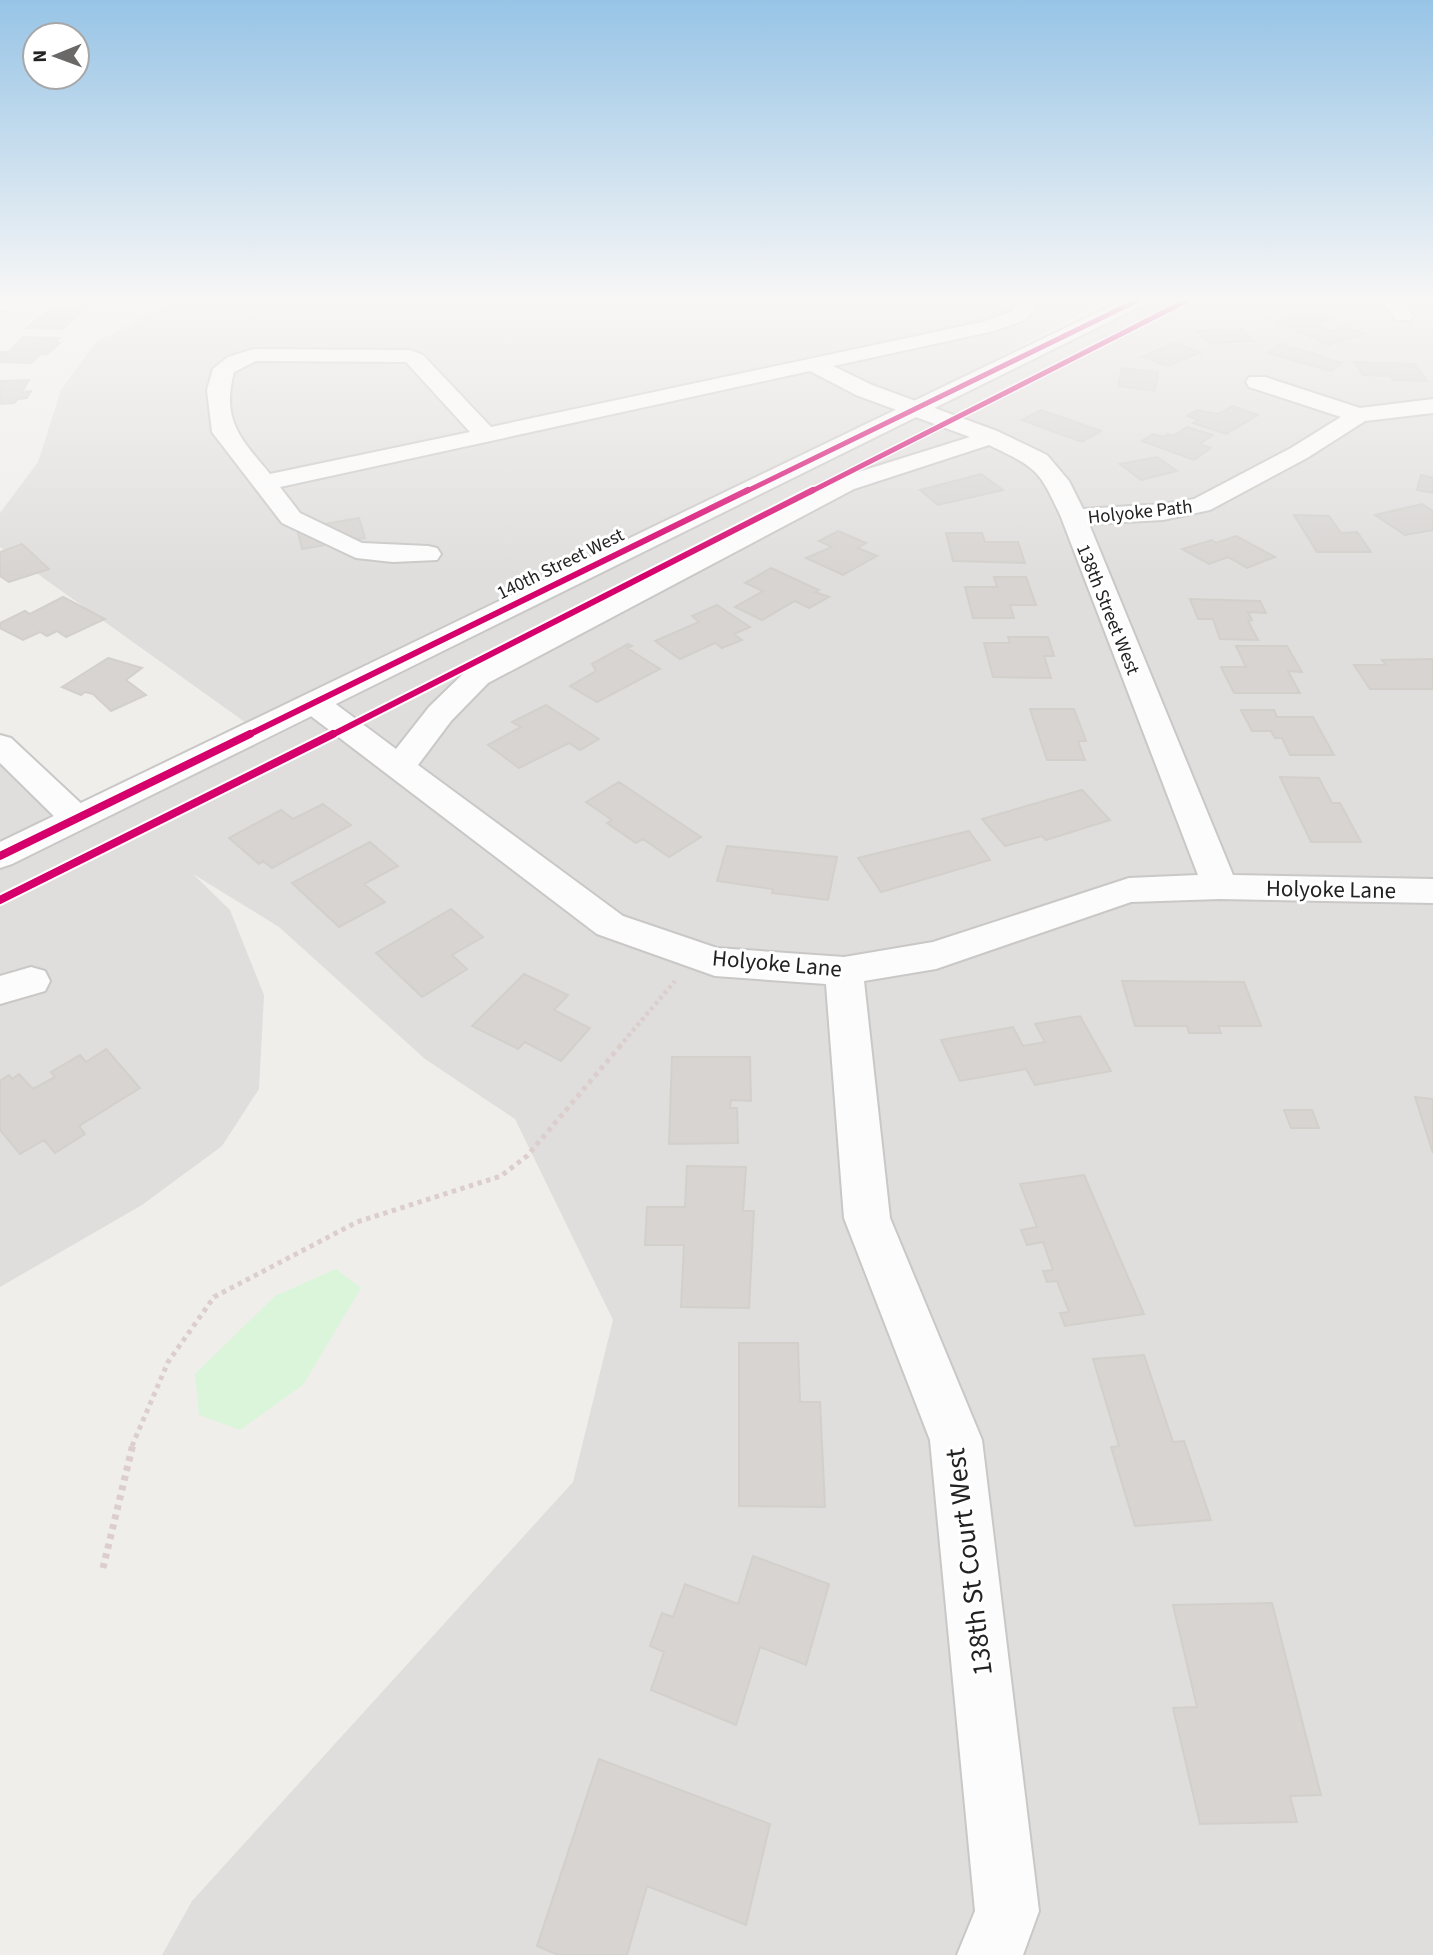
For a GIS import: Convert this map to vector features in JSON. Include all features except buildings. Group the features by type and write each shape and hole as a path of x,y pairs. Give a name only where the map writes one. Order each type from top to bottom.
{"street":[{"path":"218,392 225,432 290,518 356,550 428,554"},
{"path":"447,392 486,435"},
{"path":"264,483 686,392"},
{"name":"138th Street West","path":"870,392 989,436 1039,460 1057,481 1074,517 1220,887"},
{"name":"140th Street West","path":"0,856 950,392"},
{"path":"1289,392 1359,415"},
{"name":"Holyoke Path","path":"1074,517 1151,513 1201,505 1299,453 1359,415 1433,406"},
{"path":"399,767 440,714 477,677 845,484 972,445 989,436"},
{"name":"Holyoke Lane","path":"314,703 610,925 715,962 844,971 936,955 1129,890 1220,887 1433,891"},
{"path":"0,745 76,818"},
{"name":"138th St Court West","path":"844,971 867,1218 956,1440 1007,1912 990,1955"}],"path":[{"path":"103,1567 131,1449 168,1362 214,1297 357,1222 501,1176 527,1156 695,955"}],"shaded area":[{"path":"60,392 934,392 808,460 948,392 1433,392 1433,1955 162,1955 192,1901 573,1482 613,1320 515,1119 425,1059 279,927 193,874 230,910 264,995 259,1089 222,1146 142,1205 0,1287 0,745 77,818 256,730 0,547 0,513 38,462"}],"green space":[{"path":"336,1269 361,1288 303,1385 240,1430 199,1415 195,1374 275,1296"}],"cycle path":[{"path":"0,856 949,392"},
{"path":"0,900 1006,392"}]}
